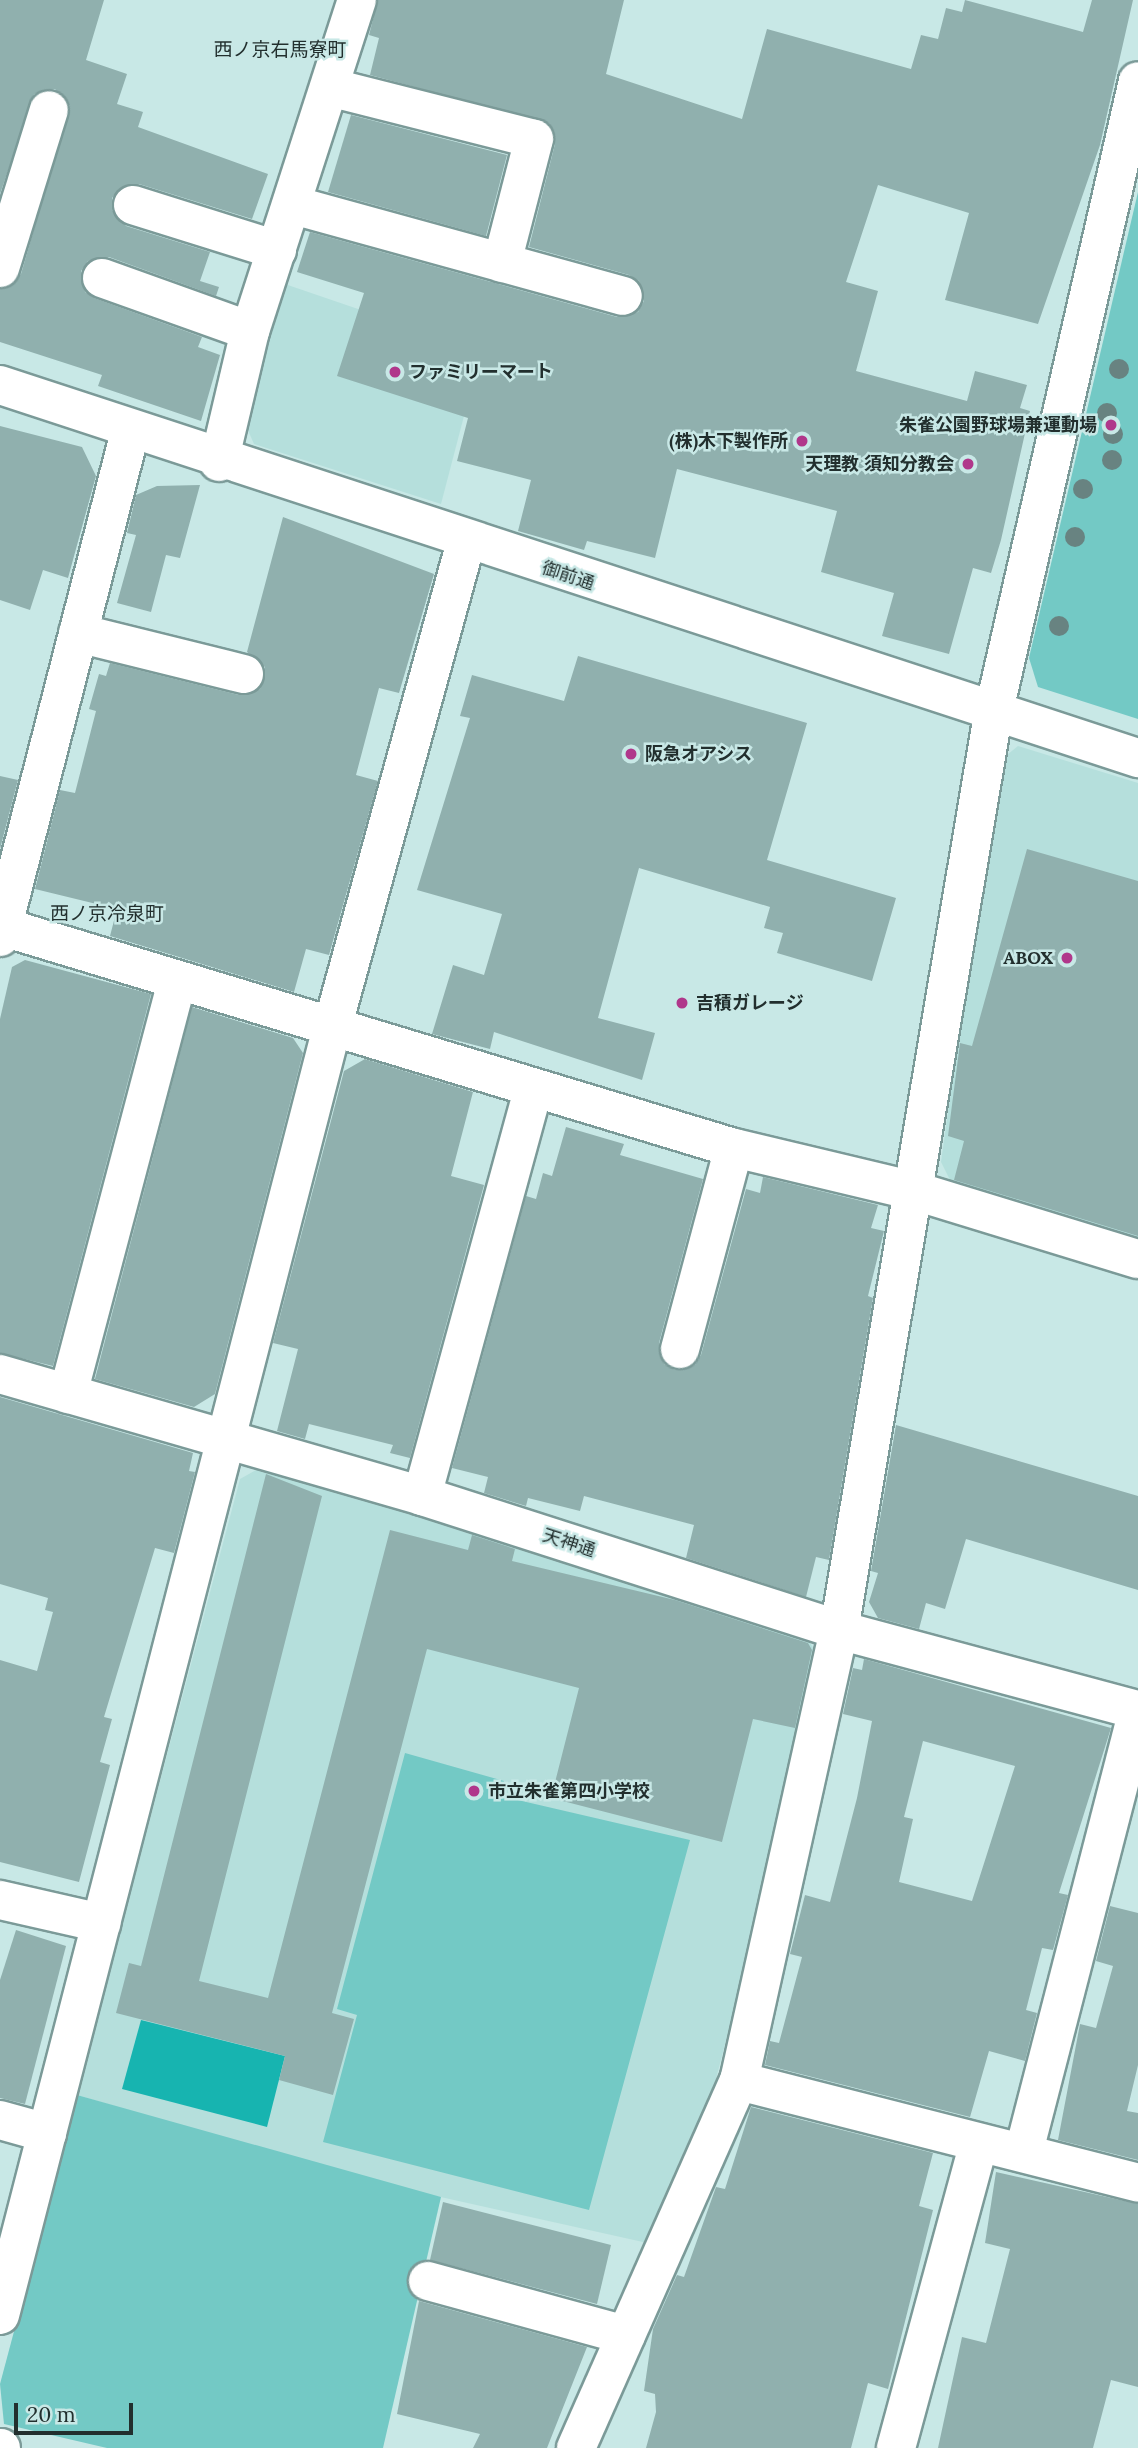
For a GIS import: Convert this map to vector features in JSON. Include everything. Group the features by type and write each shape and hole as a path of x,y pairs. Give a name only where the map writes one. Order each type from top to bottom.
{"street":[{"path":"219,462 250,331 332,88 357,0"},
{"path":"576,2448 739,2081 839,1630 993,715 1138,81"},
{"path":"332,88 534,138 502,263"},
{"path":"0,268 49,110"},
{"path":"133,205 278,250"},
{"path":"293,205 622,296"},
{"path":"102,278 250,331"},
{"name":"御前通","path":"0,385 219,462 993,715 1138,758"},
{"path":"130,432 1,930 177,980 734,1148 915,1191 1138,1259"},
{"path":"0,2315 332,1028 466,542"},
{"path":"78,633 244,674"},
{"path":"68,1394 177,980"},
{"path":"422,1496 533,1089"},
{"path":"680,1349 734,1148"},
{"name":"天神通","path":"0,1374 422,1496 839,1630 1138,1711"},
{"path":"1024,2151 1138,1711"},
{"path":"0,1900 101,1923"},
{"path":"739,2081 978,2147 1024,2151 1138,2183"},
{"path":"0,2120 47,2133"},
{"path":"897,2448 978,2147"},
{"path":"428,2281 626,2335"}],"shaded area":[{"name":"朱雀公園野球場兼運動場","path":"1138,192 1138,719 1038,687 1029,658"},
{"path":"279,282 481,351 441,504 254,444 244,421"},
{"name":"ABOX","path":"1018,746 1138,783 1138,1240 954,1188 941,1162 997,763"},
{"name":"市立朱雀第四小学校","path":"265,1465 807,1637 823,1666 710,2102 652,2244 369,2181 77,2095 240,1479"},
{"path":"405,1753 504,1781 500,1796 690,1840 589,2210 323,2142 357,2015 337,2009"},
{"path":"141,2020 285,2056 267,2127 122,2089"},
{"path":"77,2095 441,2197 383,2448 107,2448 4,2424 0,2384"}],"building":[{"path":"0,0 104,0 86,60 127,74 117,104 143,112 138,127 268,174 252,219 139,184 119,189 112,198 112,210 126,226 210,252 200,281 219,287 216,296 109,257 88,261 81,271 85,292 94,298 202,337 198,347 220,355 201,421 98,386 102,375 0,342 0,289 21,274 70,106 55,89 34,94 0,194"},
{"path":"378,0 624,0 606,74 742,119 767,29 911,69 921,35 938,39 946,8 962,12 965,0 1083,32 1092,0 1133,0 1100,145 1038,324 945,300 969,213 878,185 846,282 878,291 856,371 967,401 975,371 1027,385 1020,408 1030,411 1001,540 991,573 973,568 949,654 882,636 894,593 821,572 837,511 677,469 655,558 587,541 584,550 518,531 531,480 457,461 468,418 337,376 364,293 297,272 310,232 617,317 638,312 644,301 639,281 629,275 529,247 555,144 549,123 370,75 379,38 369,35"},
{"path":"351,115 507,155 486,236 328,192"},
{"path":"0,426 82,447 96,476 68,578 43,570 30,610 0,600"},
{"path":"200,485 180,558 166,555 151,612 117,603 136,535 127,533 136,495 157,486"},
{"path":"283,517 434,574 399,693 379,688 356,775 378,781 329,955 306,949 294,992 110,936 117,909 35,889 60,790 75,793 96,711 89,709 99,674 106,676 110,663 239,695 260,689 265,667 247,652"},
{"path":"578,656 807,723 767,860 896,898 872,981 777,953 783,933 764,928 770,907 639,868 598,1018 655,1033 642,1080 494,1032 490,1049 432,1034 453,965 484,975 502,914 417,890 470,718 460,716 472,675 564,701"},
{"path":"0,776 18,780 0,849"},
{"name":"ABOX","path":"1027,849 1138,881 1138,1236 954,1180 964,1141 948,1136 960,1043 972,1046"},
{"path":"25,960 151,994 53,1366 0,1353 0,1019 12,967"},
{"path":"192,1007 293,1038 303,1053 215,1394 194,1407 95,1379"},
{"path":"365,1059 473,1092 451,1176 484,1185 410,1458 390,1453 393,1445 309,1424 305,1439 277,1431 298,1349 273,1343 344,1071"},
{"path":"566,1127 624,1144 620,1155 703,1179 659,1343 664,1364 675,1370 695,1365 701,1355 746,1189 760,1193 763,1177 878,1205 871,1228 884,1231 868,1296 873,1298 829,1560 816,1557 806,1597 686,1558 694,1525 584,1496 580,1511 528,1498 526,1506 484,1493 488,1477 452,1468 526,1196 536,1199 543,1173 552,1176"},
{"path":"0,1397 193,1453 189,1471 195,1472 174,1553 155,1548 104,1717 112,1719 100,1762 110,1765 79,1882 0,1862 0,1660 37,1671 53,1612 45,1610 48,1598 0,1584"},
{"path":"896,1425 1138,1496 1138,1590 966,1539 945,1609 926,1603 919,1629 878,1618 869,1602 878,1573 871,1571"},
{"path":"266,1474 322,1496 199,1981 268,1998 390,1530 468,1550 472,1535 515,1549 512,1561 675,1600 808,1643 812,1650 795,1728 753,1719 722,1842 551,1798 579,1688 427,1649 332,2013 354,2019 333,2095 279,2080 285,2056 116,2013 129,1963 141,1966"},
{"path":"864,1659 1111,1728 1059,1893 1068,1895 1053,1950 1042,1948 1026,2010 1037,2013 1025,2061 989,2051 970,2117 765,2065 770,2041 779,2043 802,1957 790,1954 805,1895 830,1902 857,1798 872,1721 843,1714 853,1668 862,1670","holes":["923,1741 1015,1766 972,1901 899,1882 913,1819 904,1817"]},
{"path":"1110,1906 1138,1913 1138,2065 1127,2111 1138,2113 1138,2160 1058,2140 1080,2024 1096,2028 1113,1966 1096,1961"},
{"path":"16,1930 66,1946 25,2104 0,2098 0,1980"},
{"path":"751,2107 933,2153 919,2206 933,2210 888,2389 868,2383 851,2448 646,2448 656,2412 655,2394 644,2391 653,2329 677,2275 684,2277 716,2187 725,2189"},
{"path":"996,2172 1138,2204 1138,2387 1111,2380 1093,2448 938,2448 962,2337 986,2343 1010,2249 985,2243"},
{"path":"443,2202 611,2245 597,2304 430,2260"},
{"path":"419,2301 587,2347 547,2448 473,2448 480,2434 397,2414"}],"place":[{"name":"ファミリーマート","path":"395,372"},
{"name":"朱雀公園野球場兼運動場","path":"1111,425"},
{"name":"(株)木下製作所","path":"802,441"},
{"name":"天理教 須知分教会","path":"968,464"},
{"name":"阪急オアシス","path":"631,754"},
{"name":"ABOX","path":"1067,958"},
{"name":"吉積ガレージ","path":"682,1003"},
{"name":"市立朱雀第四小学校","path":"474,1791"}],"district":[{"name":"西ノ京右馬寮町","path":"280,50"},
{"name":"西ノ京冷泉町","path":"107,914"}]}
